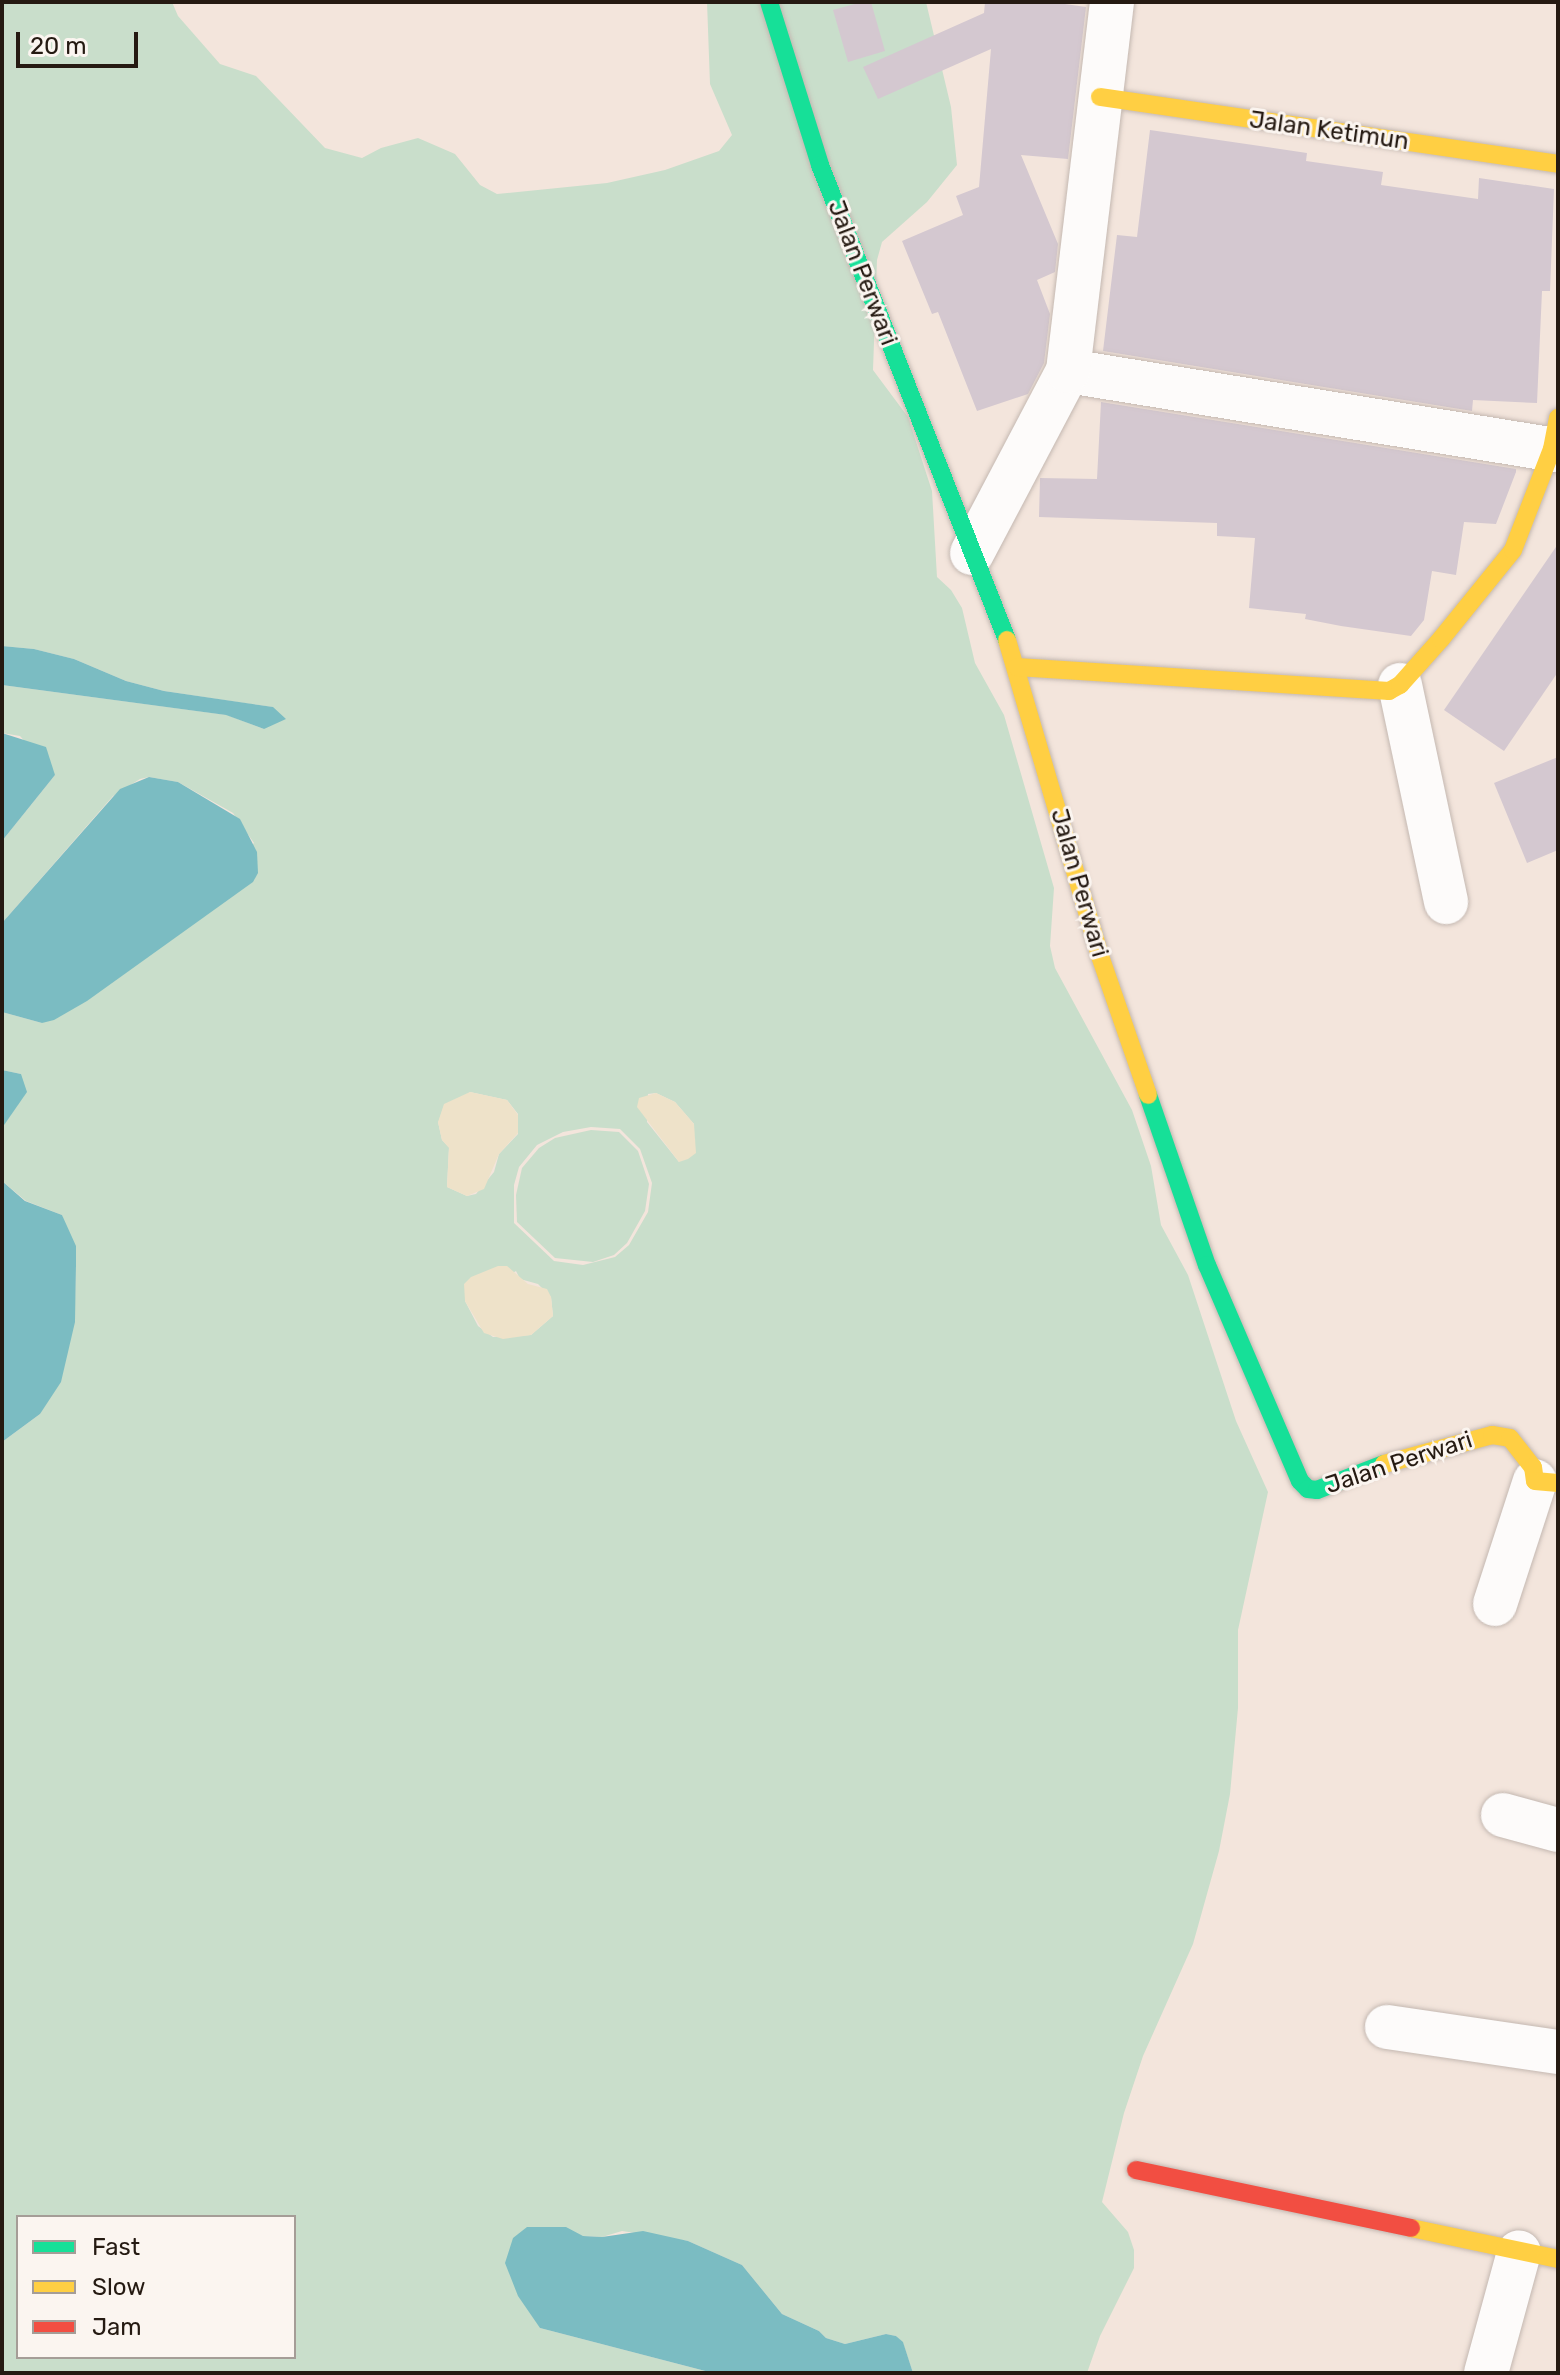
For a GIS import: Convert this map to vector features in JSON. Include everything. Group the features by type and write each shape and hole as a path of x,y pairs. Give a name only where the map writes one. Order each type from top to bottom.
{"street":[{"name":"Jalan Perwari","path":"769,2 820,165 1017,667 1100,956 1207,1265 1300,1481 1308,1489 1317,1490 1395,1459 1492,1435 1510,1438 1546,1482"},
{"path":"972,553 1068,371 1112,2"},
{"name":"Jalan Ketimun","path":"1100,97 1558,164"},
{"path":"1017,667 1378,692 1400,685 1513,550 1556,439 1068,371"},
{"path":"1400,685 1446,902"},
{"path":"1495,1604 1546,1482"},
{"path":"1503,1815 1558,1830"},
{"path":"1387,2027 1558,2052"},
{"path":"1136,2170 1539,2256 1486,2373"}],"green space":[{"path":"2,2 172,2 178,16 220,64 256,76 325,148 362,158 381,148 418,138 455,154 480,185 497,194 607,183 665,170 719,151 732,135 710,84 707,2 926,2 951,107 957,165 927,202 882,242 877,260 873,370 908,417 932,491 937,577 951,590 962,608 975,663 1004,715 1054,888 1050,946 1055,968 1132,1110 1151,1166 1161,1225 1188,1275 1236,1421 1268,1492 1238,1630 1238,1708 1230,1794 1219,1851 1193,1944 1143,2056 1124,2113 1102,2202 1128,2232 1134,2250 1134,2268 1100,2336 1087,2373 913,2373 903,2343 896,2336 886,2334 845,2344 826,2338 819,2331 782,2314 742,2265 688,2241 622,2231 602,2237 527,2227 540,2328 713,2373 2,2373 2,1442 40,1414 75,1302 76,1265 62,1215 26,1201 2,1181 2,1128 21,1074 2,1070 2,1012 42,1023 254,843 233,813 178,782 149,777 140,779 113,796 2,923 2,841 55,775 20,736 2,733 2,685 227,715 264,729 272,707 164,691 126,681 74,659 34,649 2,646","holes":["470,1092 507,1100 518,1114 518,1134 499,1154 494,1172 476,1194 467,1196 447,1187 449,1147 442,1140 438,1122","656,1093 675,1102 694,1124 679,1162 647,1122 648,1094","591,1127 620,1129 640,1149 652,1183 648,1212 629,1245 615,1257 583,1265 554,1261 514,1223 514,1185 519,1167 537,1145 563,1132","516,1271 520,1279 538,1284 551,1297 553,1316 531,1335 493,1337 478,1326 465,1301"]},
{"path":"591,1130 619,1132 638,1151 649,1184 645,1211 627,1243 614,1255 593,1262 555,1258 517,1222 516,1195 522,1168 539,1148 555,1138"}],"sand":[{"path":"470,1092 507,1100 518,1115 518,1133 499,1154 484,1189 467,1196 447,1187 449,1148 442,1140 438,1122 444,1104"},
{"path":"656,1093 675,1102 694,1124 696,1153 688,1159 679,1162 637,1107 639,1098"},
{"path":"498,1266 507,1266 528,1284 547,1289 551,1297 553,1316 531,1335 503,1339 484,1333 465,1301 464,1284 471,1277"}],"water":[{"path":"2,646 34,649 74,659 126,681 164,691 273,707 286,719 264,729 226,715 2,685"},
{"path":"2,733 46,747 55,775 2,841"},
{"path":"149,777 178,782 240,819 257,852 258,873 253,882 87,1001 54,1020 42,1023 2,1012 2,923 120,789"},
{"path":"2,1070 21,1074 27,1092 2,1128"},
{"path":"2,1181 25,1201 62,1215 76,1246 76,1265 75,1322 61,1382 40,1414 2,1442"},
{"path":"527,2227 566,2227 583,2236 602,2237 643,2231 688,2241 742,2265 782,2314 819,2331 826,2338 845,2344 886,2334 896,2336 903,2342 913,2373 713,2373 540,2328 518,2296 505,2263 513,2238"}],"building":[{"path":"871,2 885,51 848,62 833,10"},
{"path":"985,2 1051,2 1086,7 1068,159 1021,155 1058,244 1055,272 1037,280 1050,314 1044,363 1028,394 977,411 938,312 932,314 902,241 963,215 956,196 979,187 991,49 878,99 863,67 984,13"},
{"path":"1150,130 1307,153 1306,161 1383,172 1381,185 1478,199 1479,178 1554,189 1550,291 1542,291 1537,403 1473,400 1472,411 1103,351 1117,235 1137,237"},
{"path":"1101,402 1516,469 1516,472 1496,524 1464,522 1456,575 1432,571 1424,620 1411,636 1341,626 1305,619 1306,614 1249,608 1255,538 1217,536 1217,523 1039,517 1040,478 1097,479"},
{"path":"1558,544 1558,672 1504,751 1444,710"},
{"path":"1558,757 1558,850 1527,863 1494,783"}],"traffic: fast":[{"path":"769,2 820,165 1007,640"},
{"path":"1148,1095 1207,1265 1300,1481 1308,1489 1317,1490 1384,1464"}],"traffic: slow":[{"path":"1100,97 1558,164"},
{"path":"1017,667 1389,691 1400,685 1441,639 1513,550 1552,449 1558,418"},
{"path":"1007,640 1100,956 1148,1095"},
{"path":"1384,1464 1492,1435 1510,1438 1533,1467 1535,1481 1558,1483"},
{"path":"1411,2228 1558,2259"}],"traffic: jam":[{"path":"1136,2170 1411,2228"}]}
